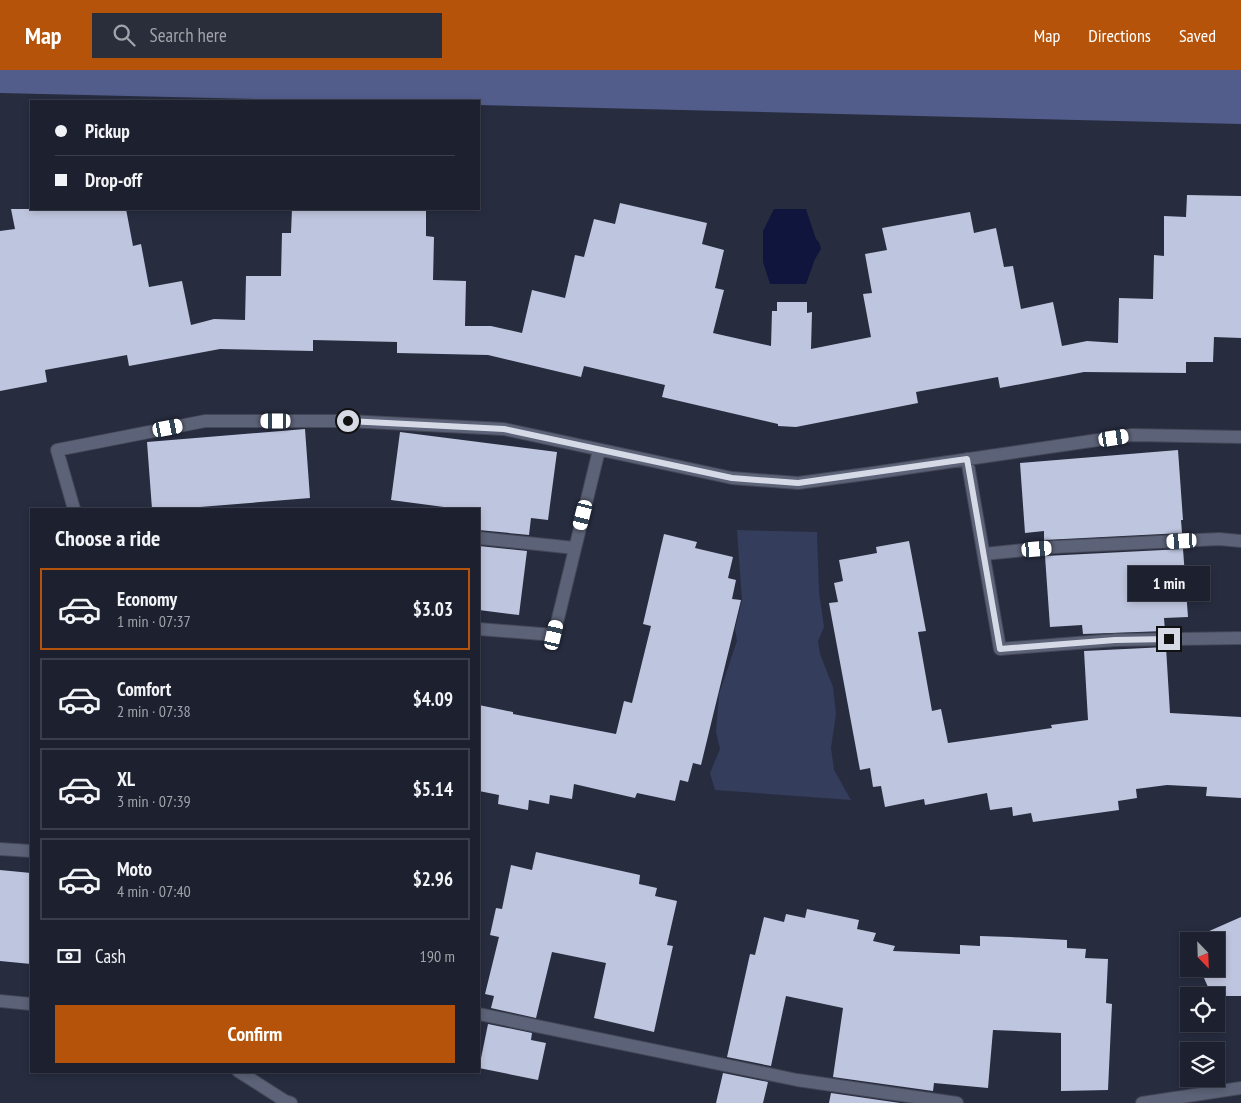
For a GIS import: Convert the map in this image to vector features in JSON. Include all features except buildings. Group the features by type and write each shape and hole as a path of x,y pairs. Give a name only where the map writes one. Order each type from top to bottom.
{"lane":[{"path":"74,508 57,450 205,421 348,421 504,429 732,478 798,483 1132,435 1241,437"},
{"path":"480,628 554,635 599,450"},
{"path":"967,459 1000,649 1115,640 1241,638"},
{"path":"480,538 575,548"},
{"path":"984,554 1219,539 1241,542"},
{"path":"0,849 30,851"},
{"path":"0,1001 30,1004"},
{"path":"480,1014 797,1080 957,1103"},
{"path":"241,1073 291,1103"},
{"path":"1142,1103 1241,1088"}],"shaded area":[{"path":"0,70 1241,70 1241,124 480,105 480,100 302,100 0,93"},
{"path":"774,209 806,209 821,249 815,259 806,284 770,284 763,262 763,231"},
{"path":"737,530 817,532 819,592 824,627 818,641 820,654 833,687 836,714 831,748 834,770 851,800 715,790 710,773 720,749 716,732 719,694 737,641 735,629 742,600"}],"route":[{"path":"348,421 504,429 732,478 798,483 967,459 1000,649 1115,640 1169,639"}]}
